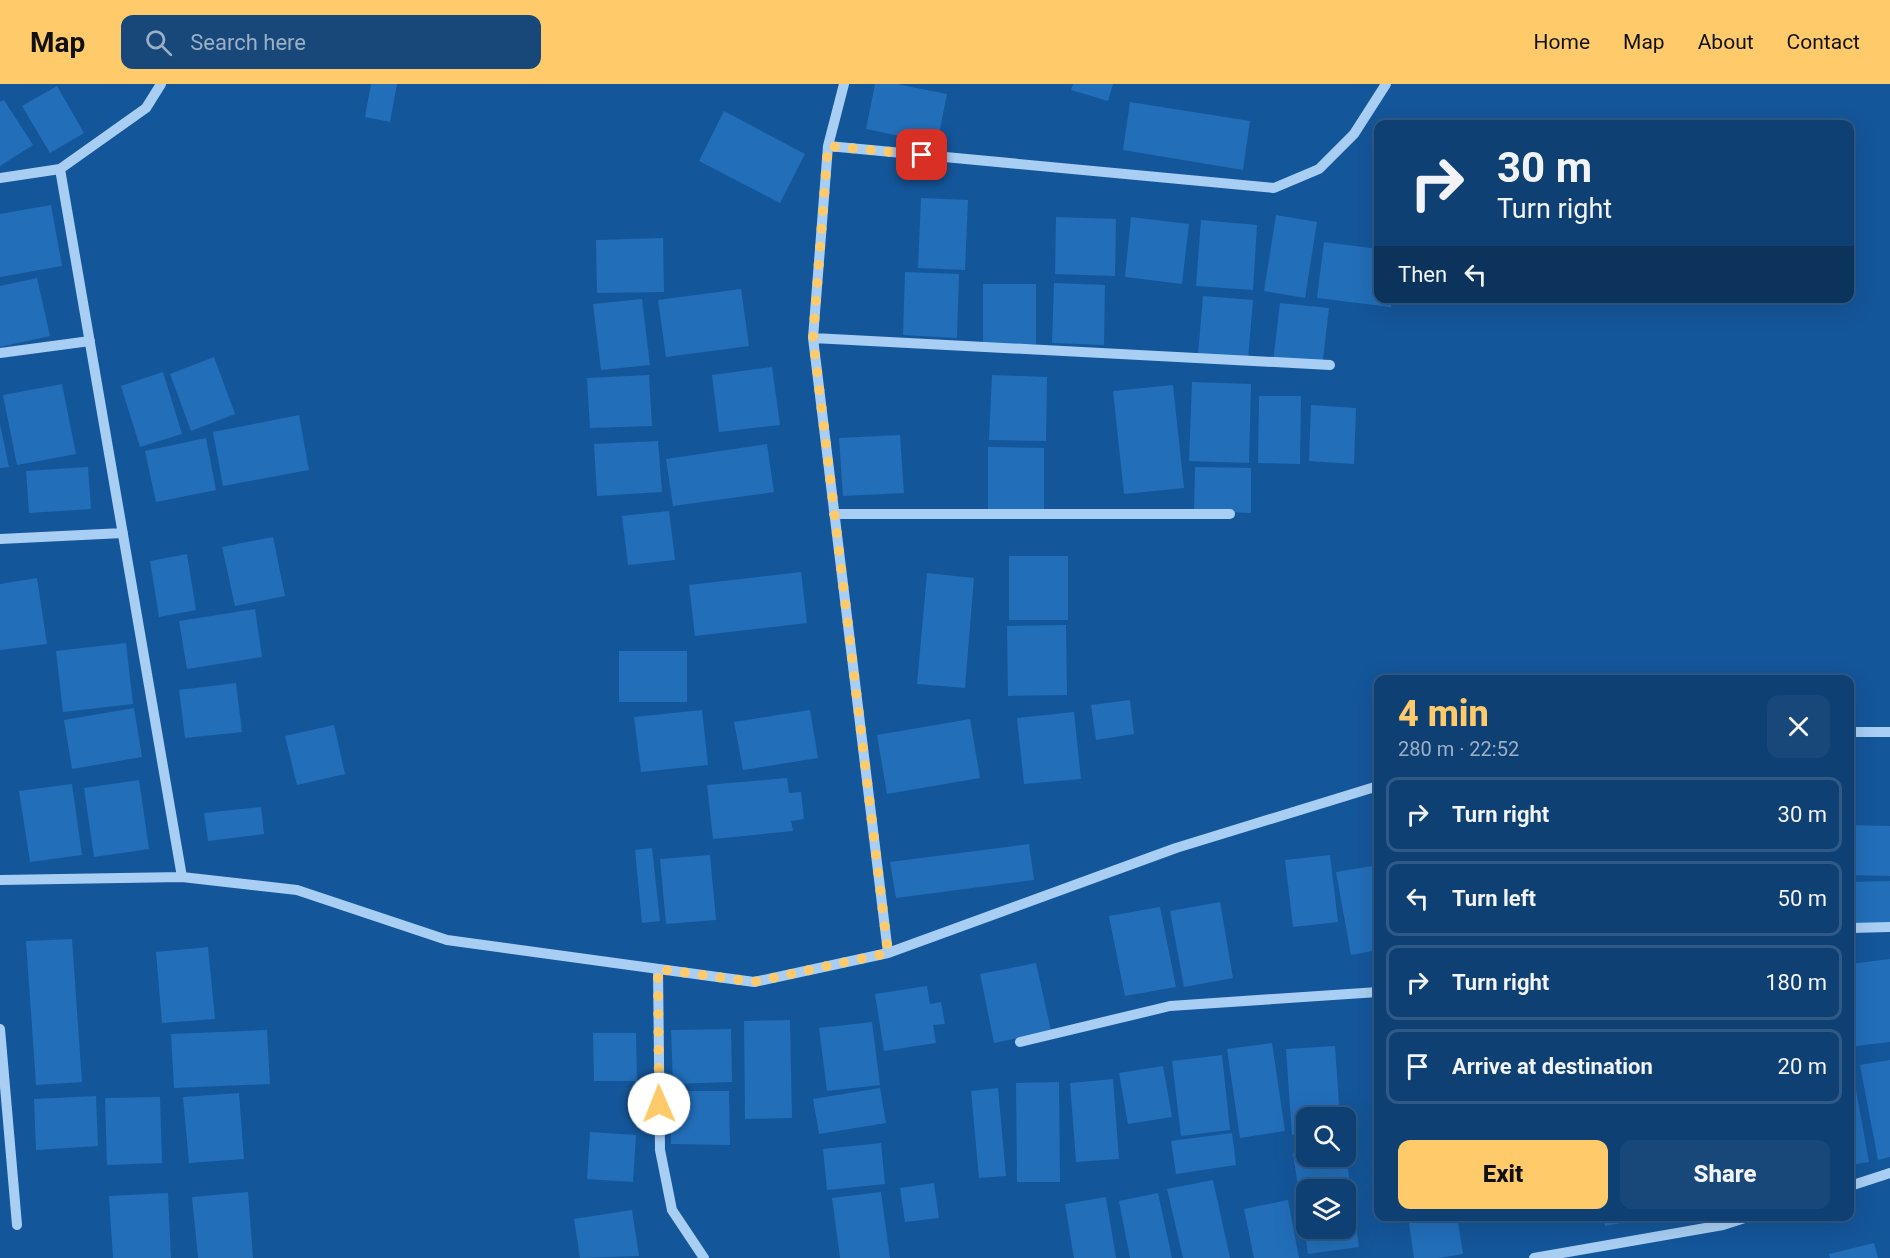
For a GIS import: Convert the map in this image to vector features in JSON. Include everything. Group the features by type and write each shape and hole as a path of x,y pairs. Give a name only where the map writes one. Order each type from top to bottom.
{"street":[{"path":"0,178 60,169 146,108 161,84"},
{"path":"844,84 828,146 813,338 888,953"},
{"path":"828,146 1274,188 1319,169 1354,134 1386,84"},
{"path":"60,169 182,877"},
{"path":"813,338 1330,365"},
{"path":"0,353 90,341"},
{"path":"834,514 1230,514"},
{"path":"0,539 123,533"},
{"path":"1854,732 1890,732"},
{"path":"0,880 182,877 297,890 447,940 754,982 888,953 1176,848 1374,787"},
{"path":"1854,928 1890,927"},
{"path":"658,969 660,1150 672,1210 704,1258"},
{"path":"1020,1042 1170,1006 1374,992"},
{"path":"0,1029 17,1225"},
{"path":"1854,1185 1890,1173"},
{"path":"1534,1258 1735,1221"}],"building":[{"path":"371,84 397,84 390,122 365,117"},
{"path":"875,84 897,84 947,94 937,144 866,129"},
{"path":"1073,84 1113,84 1108,101 1071,90"},
{"path":"57,86 84,133 50,153 22,106"},
{"path":"4,100 33,145 0,166 0,102"},
{"path":"1130,102 1250,121 1243,170 1123,150"},
{"path":"724,111 805,154 780,203 699,161"},
{"path":"921,198 968,200 965,270 918,268"},
{"path":"51,205 62,266 0,277 0,214"},
{"path":"1276,215 1317,222 1305,298 1264,291"},
{"path":"1056,217 1116,219 1115,276 1055,274"},
{"path":"1131,217 1189,224 1182,284 1125,277"},
{"path":"1201,220 1257,225 1253,290 1196,286"},
{"path":"663,238 664,292 597,293 596,240"},
{"path":"1324,242 1374,248 1374,303 1391,303 1391,307 1317,298"},
{"path":"905,272 959,274 957,338 903,335"},
{"path":"37,278 50,336 0,347 0,286"},
{"path":"1054,283 1105,285 1104,345 1052,343"},
{"path":"983,284 1036,284 1036,344 983,344"},
{"path":"741,289 749,346 666,357 658,300"},
{"path":"1203,296 1253,300 1248,359 1198,355"},
{"path":"642,299 650,365 601,370 593,304"},
{"path":"1280,303 1329,308 1322,368 1273,362"},
{"path":"214,357 235,414 191,431 170,374"},
{"path":"772,367 780,425 719,432 712,375"},
{"path":"163,372 182,434 140,447 121,386"},
{"path":"649,375 652,426 590,428 587,378"},
{"path":"992,375 1047,377 1046,441 989,440"},
{"path":"1192,382 1251,384 1249,463 1189,461"},
{"path":"62,384 76,454 17,465 3,395"},
{"path":"1173,385 1184,488 1124,494 1113,391"},
{"path":"1259,396 1301,396 1300,464 1258,463"},
{"path":"1311,405 1356,408 1354,464 1309,461"},
{"path":"299,415 309,470 223,486 213,432"},
{"path":"0,424 9,467 0,468"},
{"path":"900,435 904,493 843,496 839,438"},
{"path":"206,438 216,490 156,502 145,451"},
{"path":"658,441 662,492 597,496 594,444"},
{"path":"767,444 774,492 673,506 666,459"},
{"path":"988,447 1044,448 1044,511 988,510"},
{"path":"88,467 91,509 29,513 26,471"},
{"path":"1195,467 1251,468 1251,513 1194,511"},
{"path":"669,511 675,560 628,565 622,516"},
{"path":"273,537 285,596 235,606 222,547"},
{"path":"187,554 196,610 159,617 150,561"},
{"path":"1009,556 1068,556 1068,620 1009,620"},
{"path":"801,572 807,623 695,636 689,585"},
{"path":"927,573 974,578 965,688 917,684"},
{"path":"37,578 47,644 0,650 0,584"},
{"path":"255,609 262,657 187,669 179,621"},
{"path":"1066,625 1067,695 1008,696 1007,626"},
{"path":"126,643 133,704 63,712 56,651"},
{"path":"619,651 687,651 687,702 619,702"},
{"path":"236,683 242,732 185,738 179,690"},
{"path":"1130,700 1134,734 1096,740 1091,705"},
{"path":"134,708 142,757 72,769 64,720"},
{"path":"702,710 708,765 641,772 634,717"},
{"path":"810,710 818,758 743,770 734,722"},
{"path":"1074,712 1081,779 1024,784 1017,718"},
{"path":"970,719 980,778 887,794 877,735"},
{"path":"334,725 345,774 297,785 285,736"},
{"path":"787,778 789,793 801,792 804,819 791,821 793,831 713,839 707,785"},
{"path":"139,780 149,849 94,857 84,788"},
{"path":"72,784 82,855 30,862 19,791"},
{"path":"261,807 264,834 208,841 204,813"},
{"path":"1854,825 1890,826 1890,876 1854,875"},
{"path":"1029,844 1034,880 896,898 890,862"},
{"path":"652,848 660,921 642,923 635,850"},
{"path":"710,855 716,920 666,924 660,859"},
{"path":"1330,855 1338,922 1293,927 1285,860"},
{"path":"1374,866 1374,951 1351,955 1336,872"},
{"path":"1890,881 1890,928 1854,929 1854,882"},
{"path":"1220,902 1233,978 1184,987 1170,911"},
{"path":"1160,907 1176,987 1125,996 1109,916"},
{"path":"72,939 82,1082 36,1085 26,941"},
{"path":"208,947 215,1019 162,1023 156,952"},
{"path":"1890,959 1890,1042 1856,1046 1854,964"},
{"path":"1036,963 1051,1031 994,1043 980,974"},
{"path":"927,986 930,1004 941,1002 945,1024 933,1025 936,1043 884,1051 875,994"},
{"path":"790,1020 792,1118 745,1119 744,1021"},
{"path":"872,1022 880,1085 827,1091 819,1028"},
{"path":"731,1029 732,1082 673,1084 671,1030"},
{"path":"267,1030 270,1084 174,1088 171,1034"},
{"path":"593,1033 636,1033 637,1081 594,1081"},
{"path":"1272,1043 1285,1131 1240,1138 1227,1049"},
{"path":"1335,1046 1339,1107 1296,1107 1296,1135 1292,1135 1286,1049"},
{"path":"1222,1055 1230,1130 1181,1136 1172,1061"},
{"path":"1890,1060 1890,1157 1878,1160 1860,1065"},
{"path":"1163,1066 1172,1117 1128,1124 1119,1073"},
{"path":"1113,1079 1119,1159 1076,1162 1070,1083"},
{"path":"1854,1079 1869,1162 1854,1164"},
{"path":"1059,1082 1060,1182 1017,1182 1016,1083"},
{"path":"880,1088 886,1123 819,1134 813,1099"},
{"path":"998,1088 1006,1176 979,1178 971,1091"},
{"path":"671,1091 729,1091 730,1145 671,1144"},
{"path":"239,1093 244,1159 189,1163 183,1097"},
{"path":"96,1096 98,1146 36,1150 34,1099"},
{"path":"160,1097 162,1163 107,1165 105,1098"},
{"path":"590,1132 636,1135 633,1182 587,1179"},
{"path":"1232,1133 1236,1165 1176,1174 1171,1141"},
{"path":"881,1143 885,1184 827,1190 823,1149"},
{"path":"1293,1153 1296,1153 1296,1167 1348,1167 1349,1179 1297,1179"},
{"path":"1213,1180 1230,1258 1183,1258 1167,1189"},
{"path":"934,1183 939,1218 905,1222 900,1188"},
{"path":"248,1192 253,1258 198,1258 192,1197"},
{"path":"881,1192 890,1258 840,1258 832,1198"},
{"path":"168,1193 171,1258 113,1258 109,1196"},
{"path":"1158,1193 1172,1258 1130,1258 1119,1201"},
{"path":"1106,1197 1116,1258 1074,1258 1065,1204"},
{"path":"1288,1200 1299,1258 1254,1258 1244,1209"},
{"path":"632,1210 639,1256 580,1258 574,1219"},
{"path":"1409,1221 1458,1221 1463,1254 1439,1258 1414,1258"},
{"path":"1604,1221 1632,1221 1605,1226"},
{"path":"1356,1226 1359,1247 1308,1254 1306,1239 1356,1239"},
{"path":"1874,1243 1878,1258 1830,1258 1829,1254"}],"route":[{"path":"659,1104 658,969 754,982 888,953 813,338 828,146 922,155"}]}
